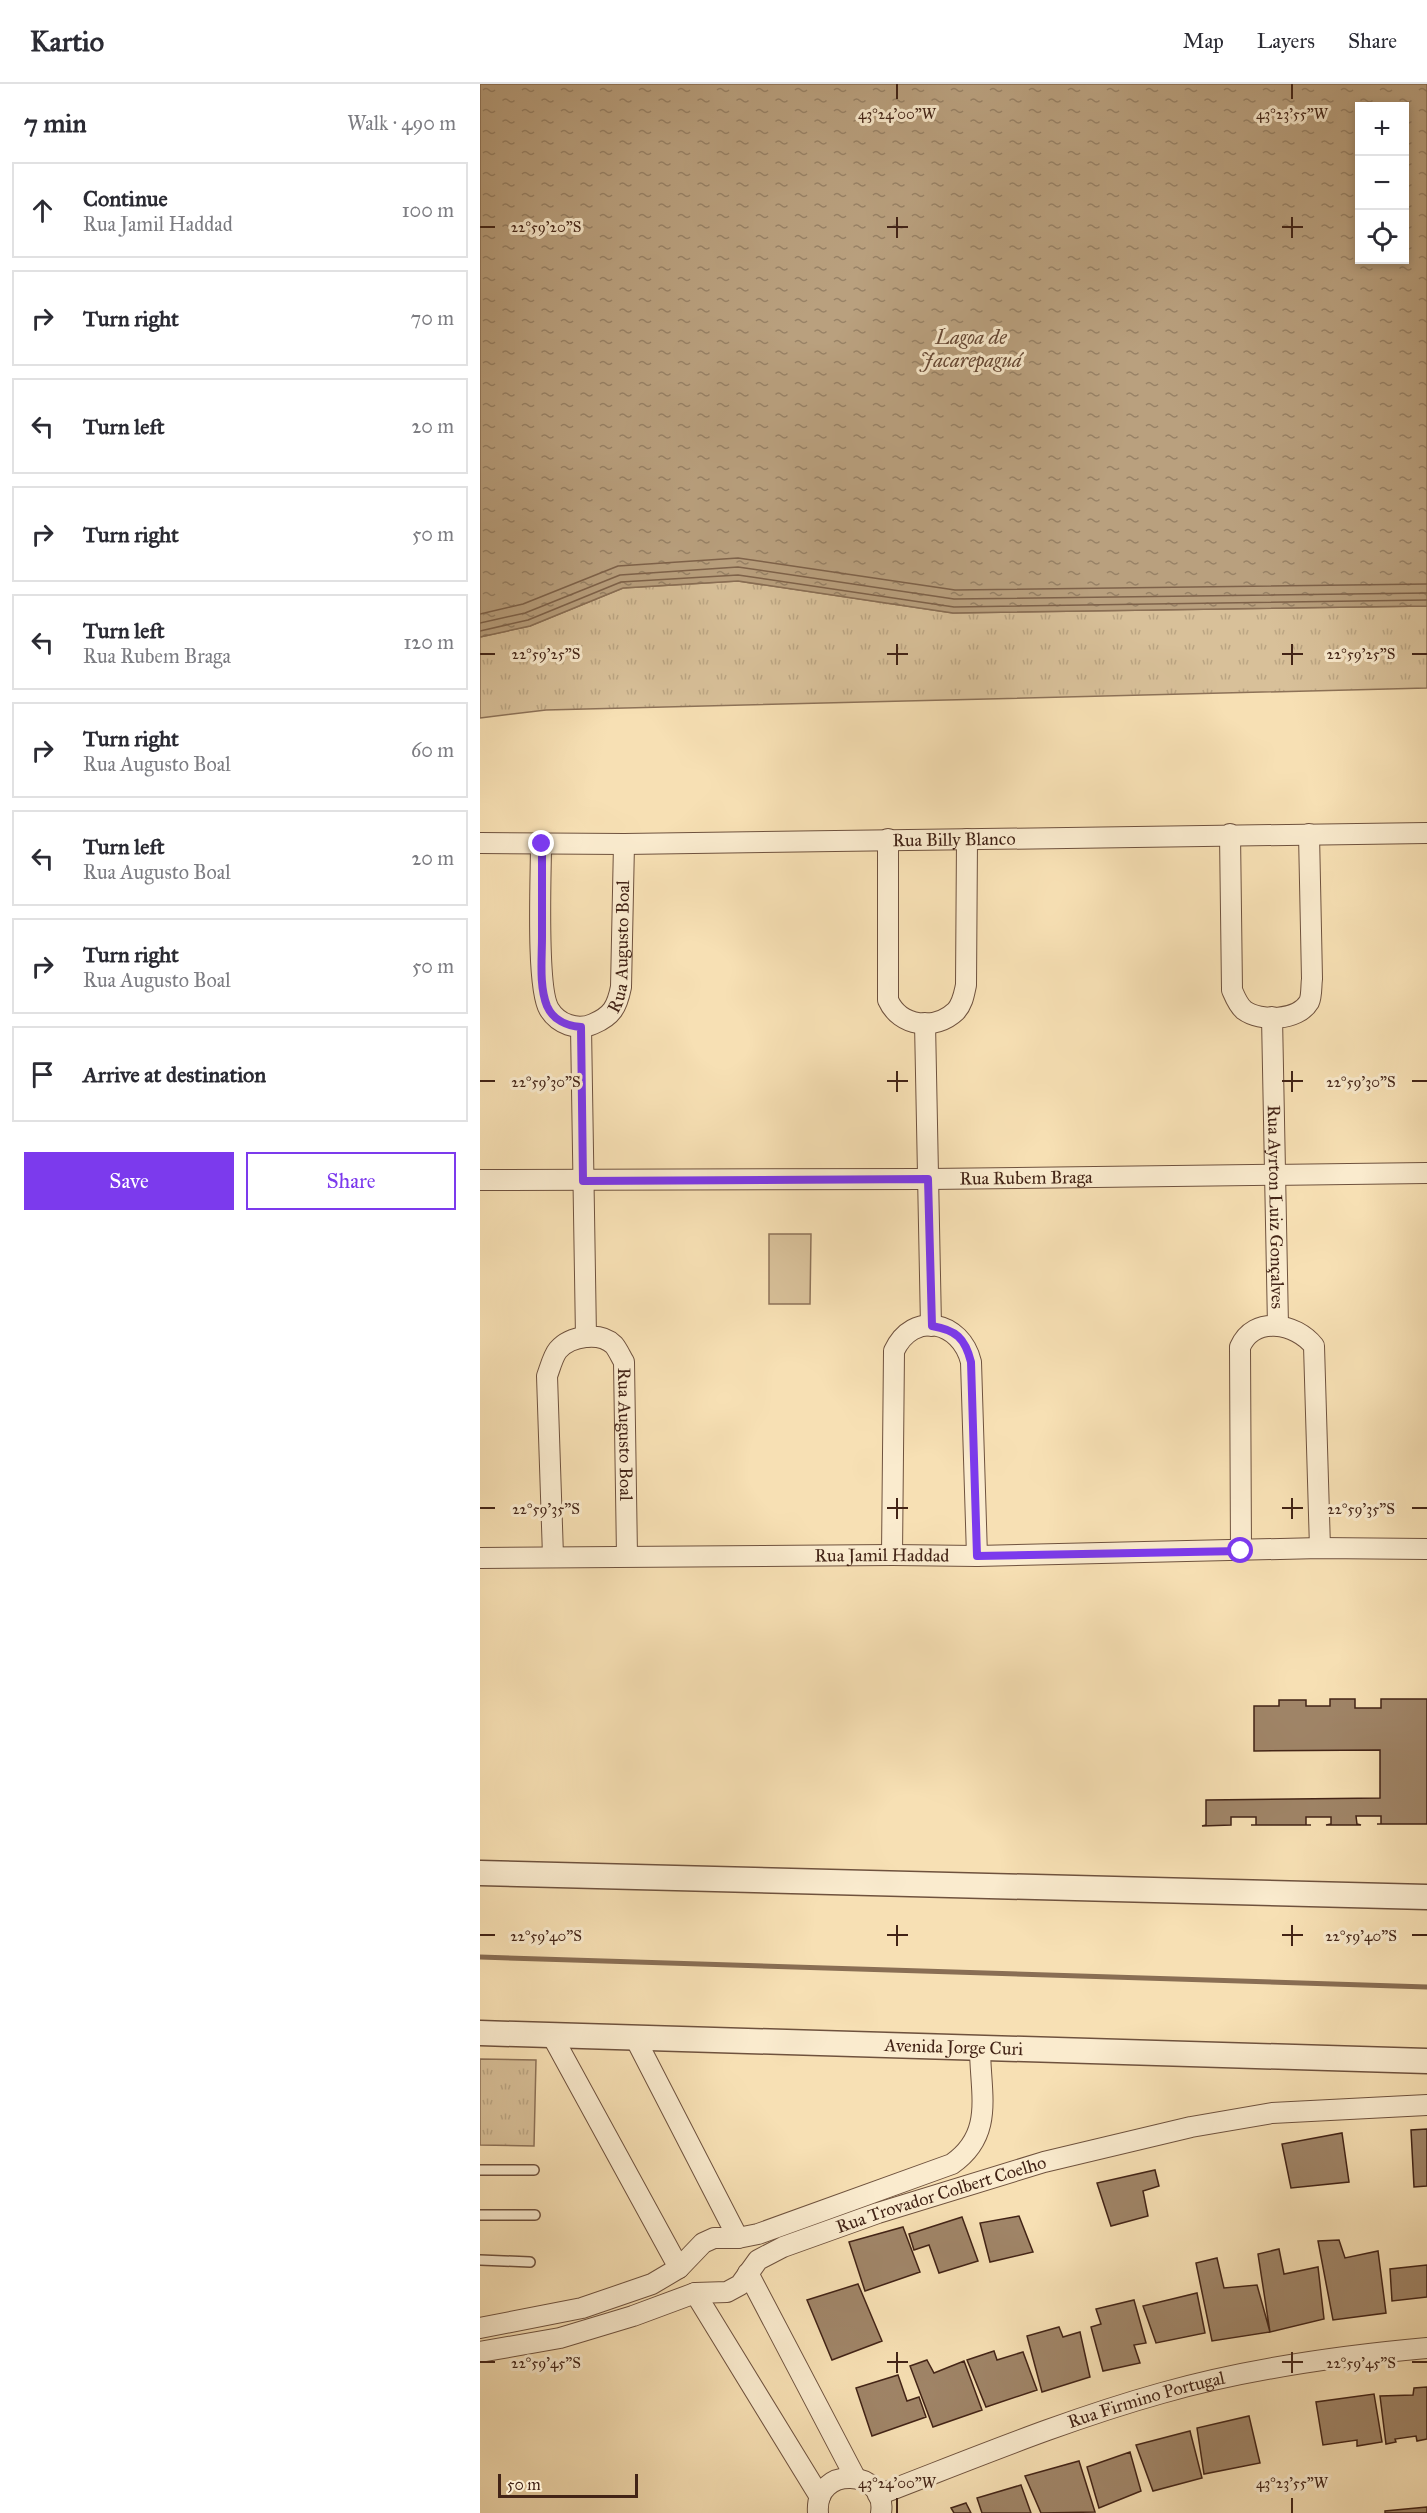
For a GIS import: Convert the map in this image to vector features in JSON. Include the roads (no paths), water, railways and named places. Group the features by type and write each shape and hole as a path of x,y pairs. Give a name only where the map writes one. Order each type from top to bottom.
{"street":[{"name":"Rua Billy Blanco","path":"480,843 624,844 1427,833"},
{"path":"1230,834 1232,990 1244,1010 1258,1016 1272,1017 1289,1016 1301,1010 1310,1000 1309,834"},
{"path":"888,839 888,1000 900,1017 915,1023 925,1023 949,1015 963,1000 966,985 967,839"},
{"name":"Rua Augusto Boal","path":"542,844 544,992 548,1008 556,1018 564,1023 581,1027 607,1017 617,1006 621,987 624,844"},
{"name":"Rua Ayrton Luiz Gonçalves","path":"1272,1017 1278,1326"},
{"path":"925,1023 932,1326"},
{"name":"Rua Augusto Boal","path":"581,1027 586,1337 598,1338 614,1344 624,1362 627,1556"},
{"name":"Rua Rubem Braga","path":"480,1180 928,1179 1427,1173"},
{"path":"892,1555 894,1351 900,1339 913,1328 932,1326 947,1328 958,1336 967,1348 971,1362 977,1556"},
{"name":"Rua Ayrton Luiz Gonçalves","path":"1241,1551 1240,1347 1244,1339 1254,1331 1278,1326 1300,1331 1314,1346 1320,1548"},
{"path":"554,1556 548,1376 556,1352 568,1341 586,1337"},
{"name":"Rua Jamil Haddad","path":"480,1558 977,1556 1320,1548 1427,1549"},
{"path":"480,1873 1427,1897"},
{"name":"Avenida Jorge Curi","path":"480,2033 1427,2061"},
{"path":"551,2034 679,2268"},
{"path":"635,2038 738,2238"},
{"path":"480,2328 582,2308 652,2284 679,2268 703,2243 714,2238 738,2238 758,2234 952,2164 961,2158 974,2141 981,2126 980,2048"},
{"name":"Rua Trovador Colbert Coelho","path":"480,2352 560,2338 633,2316 695,2293 727,2292 740,2284 758,2260 783,2247 828,2229 1044,2162 1191,2127 1272,2113 1427,2105"},
{"path":"748,2272 855,2477"},
{"path":"695,2293 819,2505"},
{"name":"Rua Firmino Portugal","path":"879,2504 1088,2416 1163,2393 1228,2376 1380,2352 1427,2348"},
{"path":"819,2505 828,2485 840,2478 855,2477 869,2483 879,2504"}],"lane":[{"path":"480,2170 534,2170"},
{"path":"480,2215 535,2215"},
{"path":"480,2260 530,2262"}],"water":[{"name":"Lagoa de Jacarepaguá","path":"480,84 1427,84 1427,606 953,613 738,581 623,588 530,626 480,637"}],"waterway":[{"path":"480,1957 1427,1987"}]}
